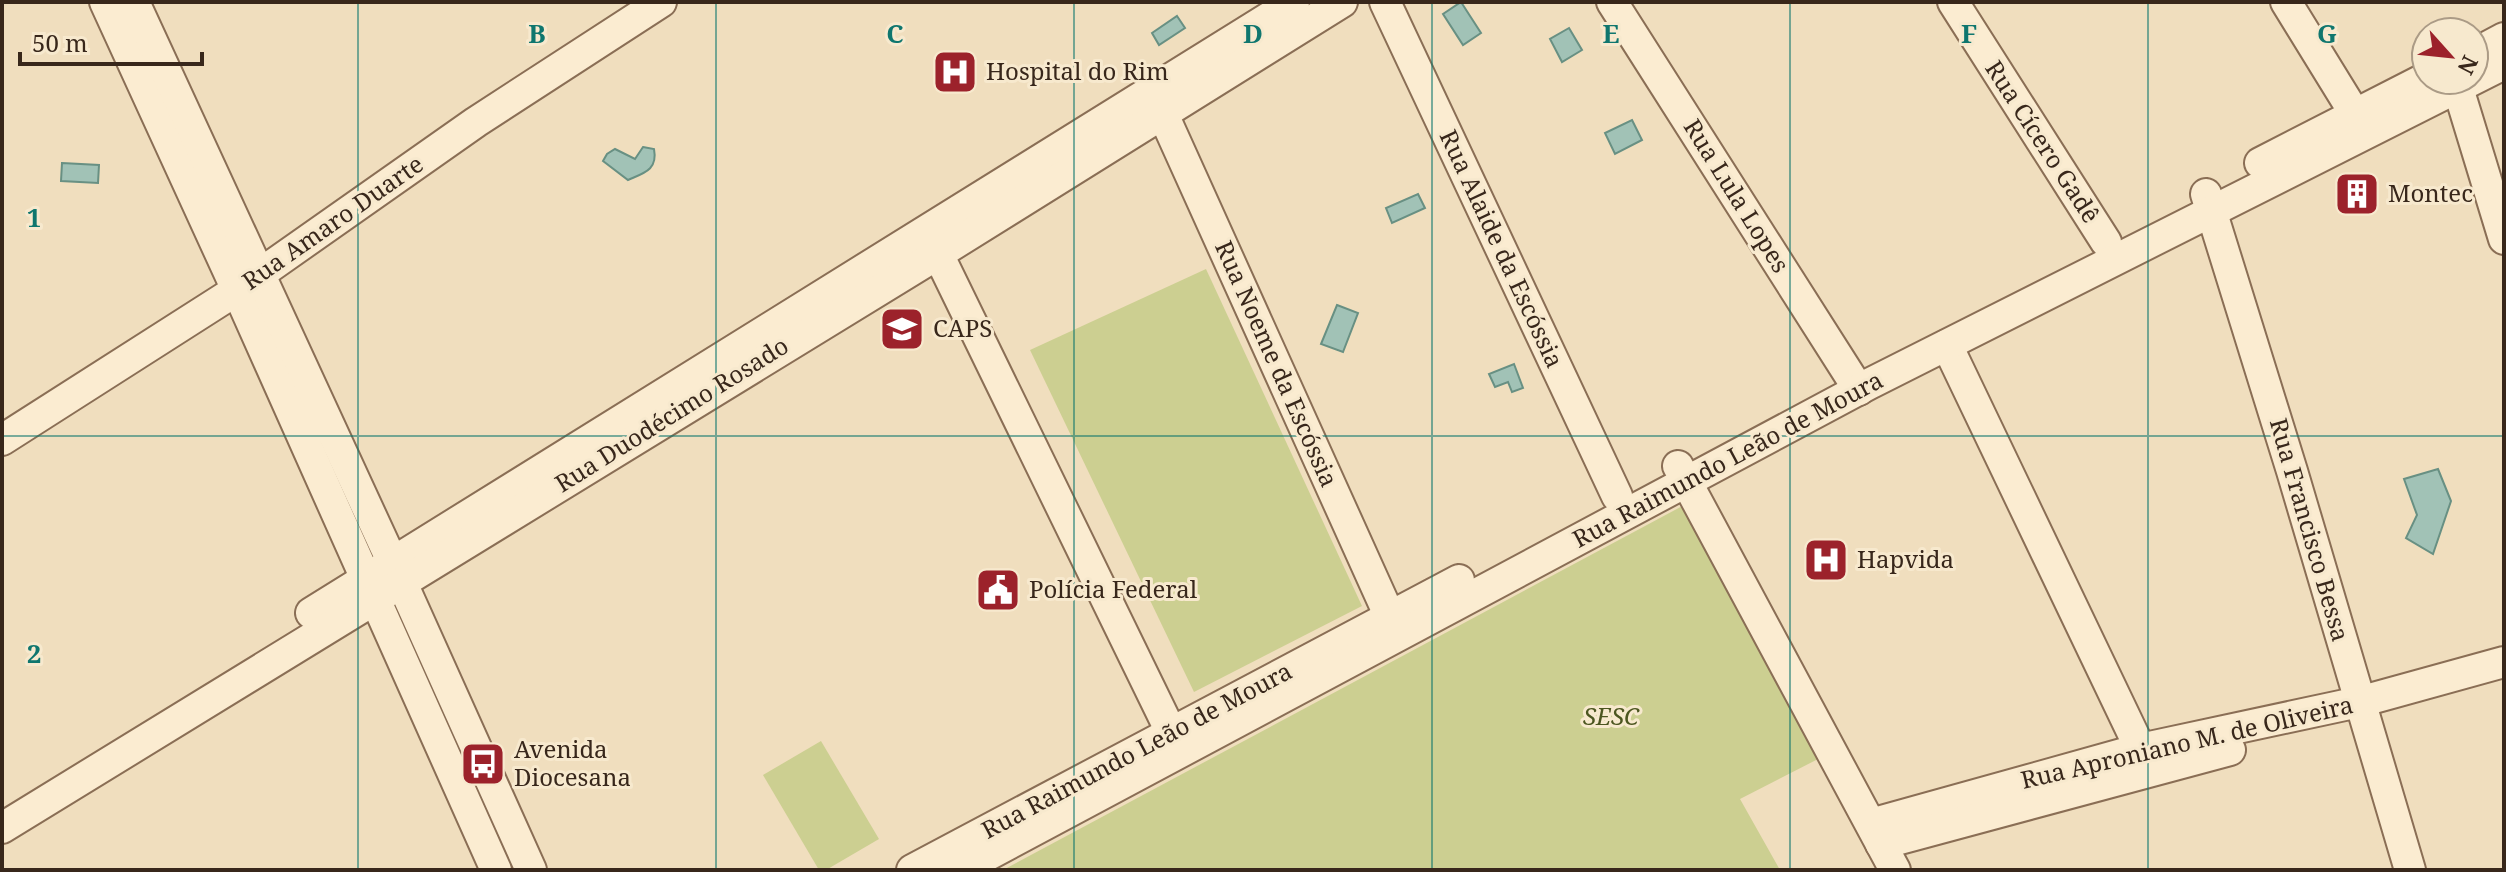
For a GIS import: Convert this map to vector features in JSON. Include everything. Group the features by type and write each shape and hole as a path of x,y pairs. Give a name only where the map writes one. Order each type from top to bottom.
{"street":[{"path":"105,2 397,573 531,870"},
{"path":"134,2 370,589 496,870"},
{"name":"Rua Amaro Duarte","path":"2,440 248,282 476,122 661,2"},
{"name":"Rua Duodécimo Rosado","path":"397,573 1294,2"},
{"name":"Rua Duodécimo Rosado","path":"2,806 938,254 1342,2"},
{"name":"Rua Alaide da Escóssia","path":"1385,2 1617,496"},
{"name":"Rua Lula Lopes","path":"1612,2 1854,382"},
{"name":"Rua Cícero Gadê","path":"1953,2 2106,242"},
{"path":"2286,2 2355,114"},
{"name":"Rua Raimundo Leão de Moura","path":"1854,382 1947,345 2200,205 2355,114 2410,86"},
{"name":"Rua Raimundo Leão de Moura","path":"960,870 2106,242 2200,205 2440,96"},
{"path":"2460,96 2504,239"},
{"name":"Rua Noeme da Escóssia","path":"1162,112 1390,617"},
{"name":"Rua Francisco Bessa","path":"2200,205 2331,662 2353,710 2410,870"},
{"path":"938,254 1171,732"},
{"path":"1947,345 2145,760"},
{"path":"1682,473 1882,846"},
{"name":"Rua Raimundo Leão de Moura","path":"912,870 1617,496 1682,473"},
{"name":"Rua Duodécimo Rosado","path":"2,828 370,589"},
{"name":"Rua Aproniano M. de Oliveira","path":"2353,710 2504,662"},
{"name":"Rua Aproniano M. de Oliveira","path":"1882,846 2145,760 2504,677"},
{"name":"Rua Francisco Bessa","path":"2353,710 2354,737 2392,870"}],"green space":[{"path":"1206,269 1362,606 1194,692 1030,350"},
{"name":"SESC","path":"1688,503 1820,758 1740,799 1780,870 1003,870"},
{"path":"821,741 879,839 826,870 819,870 763,775"}],"water":[{"path":"1461,2 1481,33 1463,45 1443,14"},
{"path":"1177,16 1185,28 1159,45 1152,33"},
{"path":"1569,28 1582,50 1562,62 1550,39"},
{"path":"1632,120 1642,140 1615,154 1605,133"},
{"path":"643,147 654,149 654,162 648,170 628,180 603,161 615,149 635,159"},
{"path":"62,163 99,165 98,183 61,181"},
{"path":"1418,194 1425,208 1392,223 1386,208"},
{"path":"1337,305 1358,313 1343,352 1321,344"},
{"path":"1514,364 1523,388 1512,392 1508,382 1495,387 1489,374"},
{"path":"2438,469 2451,501 2433,554 2406,538 2417,515 2404,479"}],"place":[{"name":"Hospital do Rim","path":"955,72"},
{"name":"Montec","path":"2357,194"},
{"name":"CAPS","path":"902,329"},
{"name":"Hapvida","path":"1826,560"},
{"name":"Polícia Federal","path":"998,590"},
{"name":"Avenida Diocesana","path":"483,764"}]}
